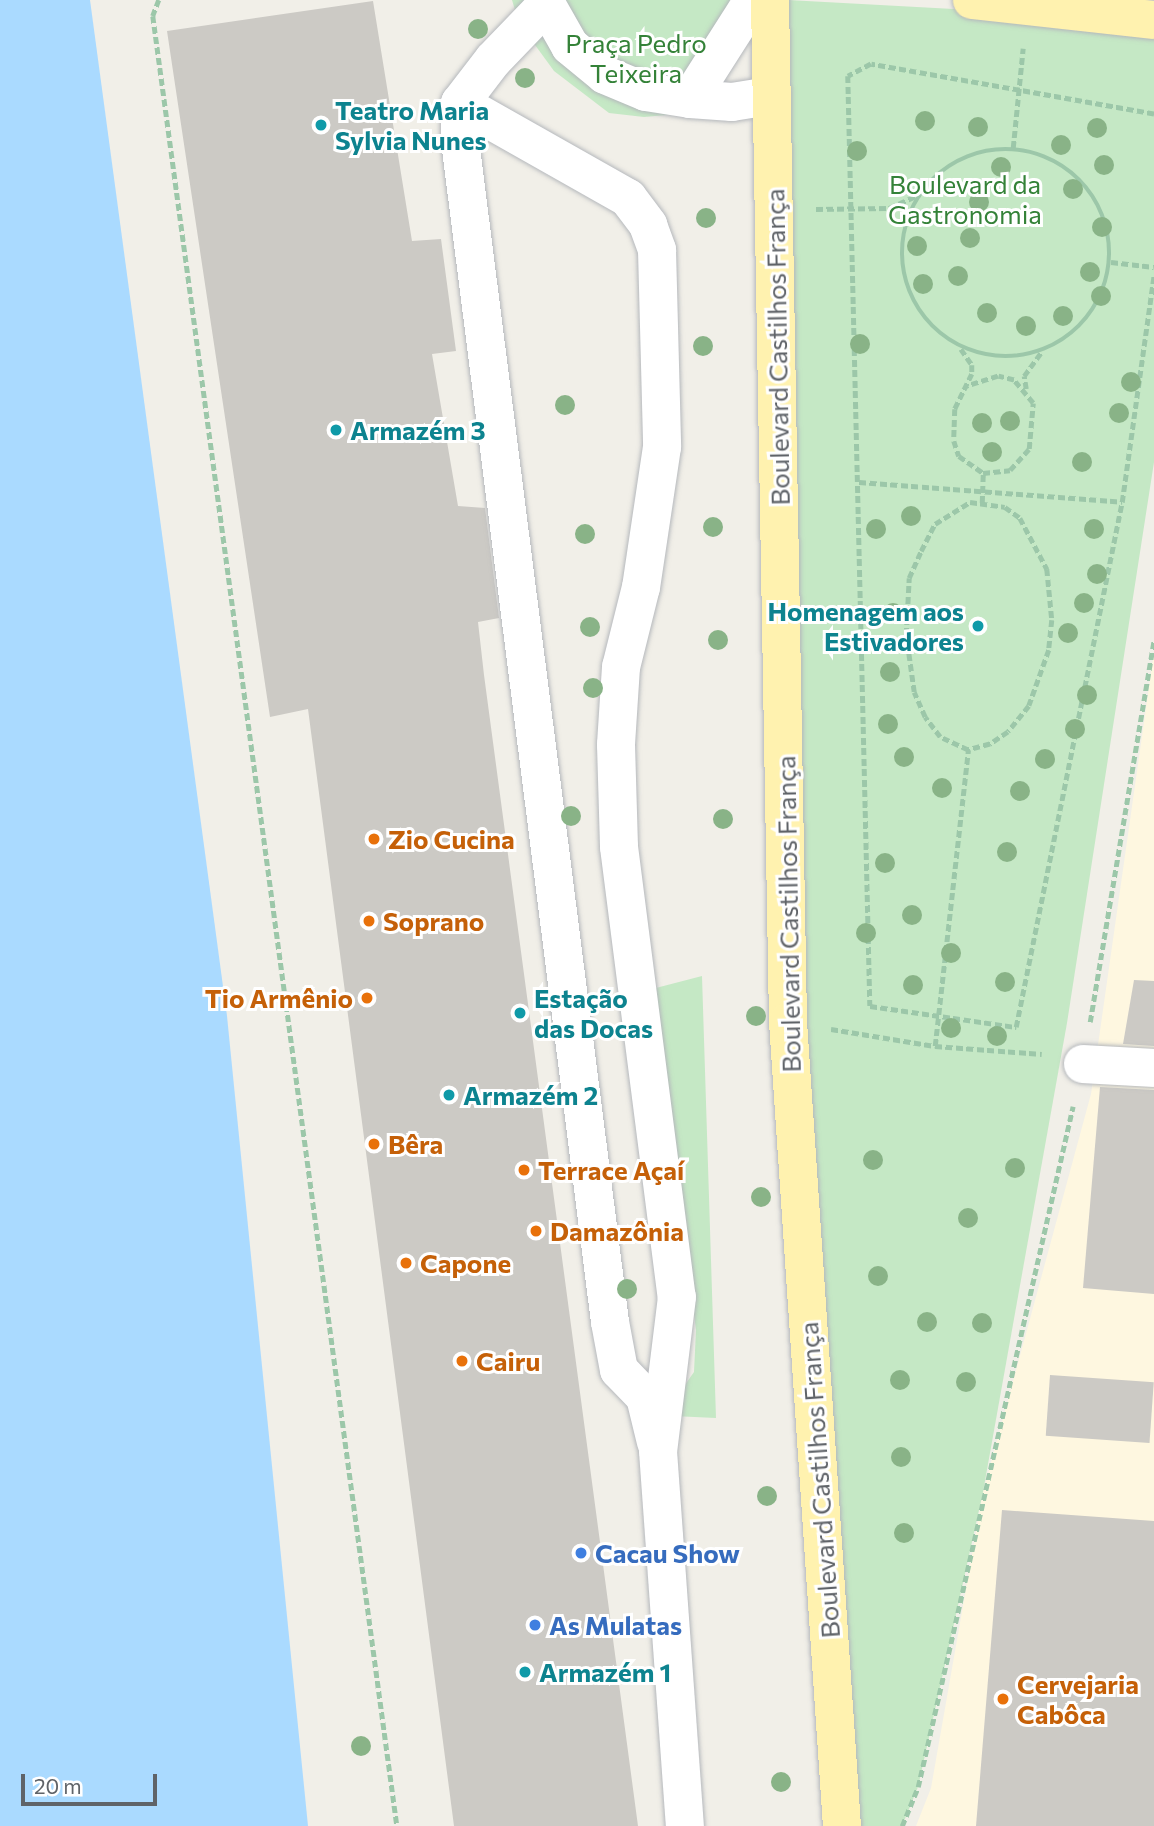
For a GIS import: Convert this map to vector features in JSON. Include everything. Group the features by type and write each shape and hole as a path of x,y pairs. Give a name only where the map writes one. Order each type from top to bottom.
{"main road":[{"name":"Boulevard Castilhos França","path":"770,0 788,1022 842,1826"},
{"path":"972,0 1154,20"}],"street":[{"path":"690,99 753,0"},
{"path":"685,1826 658,1451 645,1397 620,1370 610,1322 469,215 460,103 493,60 545,2 570,46 605,75 646,92 690,99 732,102 770,96"},
{"path":"460,103 628,198 648,225 657,250 662,447 641,587 621,667 616,745 619,847 677,1297 658,1451"},
{"path":"1083,1064 1154,1068"}],"path":[{"path":"159,0 155,29 397,1826"},
{"path":"1013,148 1028,8"},
{"path":"1154,114 871,64 848,76 870,1006 939,1019 1016,1027 1122,502 1154,274"},
{"path":"960,348 992,358 1026,356 1042,350 1084,324 1102,295 1111,262 1109,229 1096,198 1074,172 1046,155 1013,148 977,152 945,168 921,194 904,226 901,262 910,297 924,317 960,348 972,365 967,386 955,409 954,441 969,467 983,472 1010,470 1029,449 1034,415 1024,376 1042,350"},
{"path":"775,209 889,208 921,194"},
{"path":"1111,262 1154,267"},
{"path":"967,386 998,376 1026,390"},
{"path":"982,503 983,472"},
{"path":"859,482 1122,502"},
{"path":"970,502 1005,506 1035,539 1047,569 1052,620 1049,650 1029,706 1008,732 990,744 968,750 940,737 925,717 910,668 906,607 909,579 935,524 970,502"},
{"path":"902,1826 918,1787 1083,1064 1154,640"},
{"path":"935,1046 968,750"},
{"path":"788,1022 935,1046 1061,1056 1083,1064"}],"shaded area":[{"path":"1154,652 1154,1826 916,1826 931,1788 983,1492 1091,1094"}],"green space":[{"name":"Praça Pedro Teixeira","path":"512,0 730,0 700,112 644,117 609,113 554,71 519,23"},
{"name":"Boulevard da Gastronomia","path":"788,0 1154,20 1154,462 1067,1023 983,1492 918,1787 902,1826 838,1826 788,1022"},
{"path":"702,976 716,1418 673,1416 673,1402 694,1372 696,1330 652,989"}],"water":[{"path":"0,0 90,0 227,1016 308,1826 0,1826"}],"building":[{"path":"373,1 412,241 441,239 456,351 432,354 458,506 485,508 499,618 478,622 484,675 638,1826 454,1826 308,709 270,717 167,31"},
{"path":"1134,980 1154,981 1154,1046 1123,1044"},
{"path":"1100,1087 1154,1090 1154,1294 1083,1288"},
{"path":"1050,1375 1154,1382 1149,1443 1046,1436"},
{"path":"1002,1510 1154,1521 1154,1826 976,1826"}],"place":[{"name":"Teatro Maria Sylvia Nunes","path":"321,125"},
{"name":"Armazém 3","path":"336,430"},
{"name":"Homenagem aos Estivadores","path":"978,626"},
{"name":"Zio Cucina","path":"374,839"},
{"name":"Soprano","path":"369,921"},
{"name":"Tio Armênio","path":"367,998"},
{"name":"Estação das Docas","path":"520,1013"},
{"name":"Armazém 2","path":"449,1095"},
{"name":"Bêra","path":"374,1144"},
{"name":"Terrace Açaí","path":"524,1170"},
{"name":"Damazônia","path":"536,1231"},
{"name":"Capone","path":"406,1263"},
{"name":"Cairu","path":"462,1361"},
{"name":"Cacau Show","path":"581,1553"},
{"name":"As Mulatas","path":"535,1625"},
{"name":"Armazém 1","path":"525,1672"},
{"name":"Cervejaria Cabôca","path":"1003,1699"}]}
